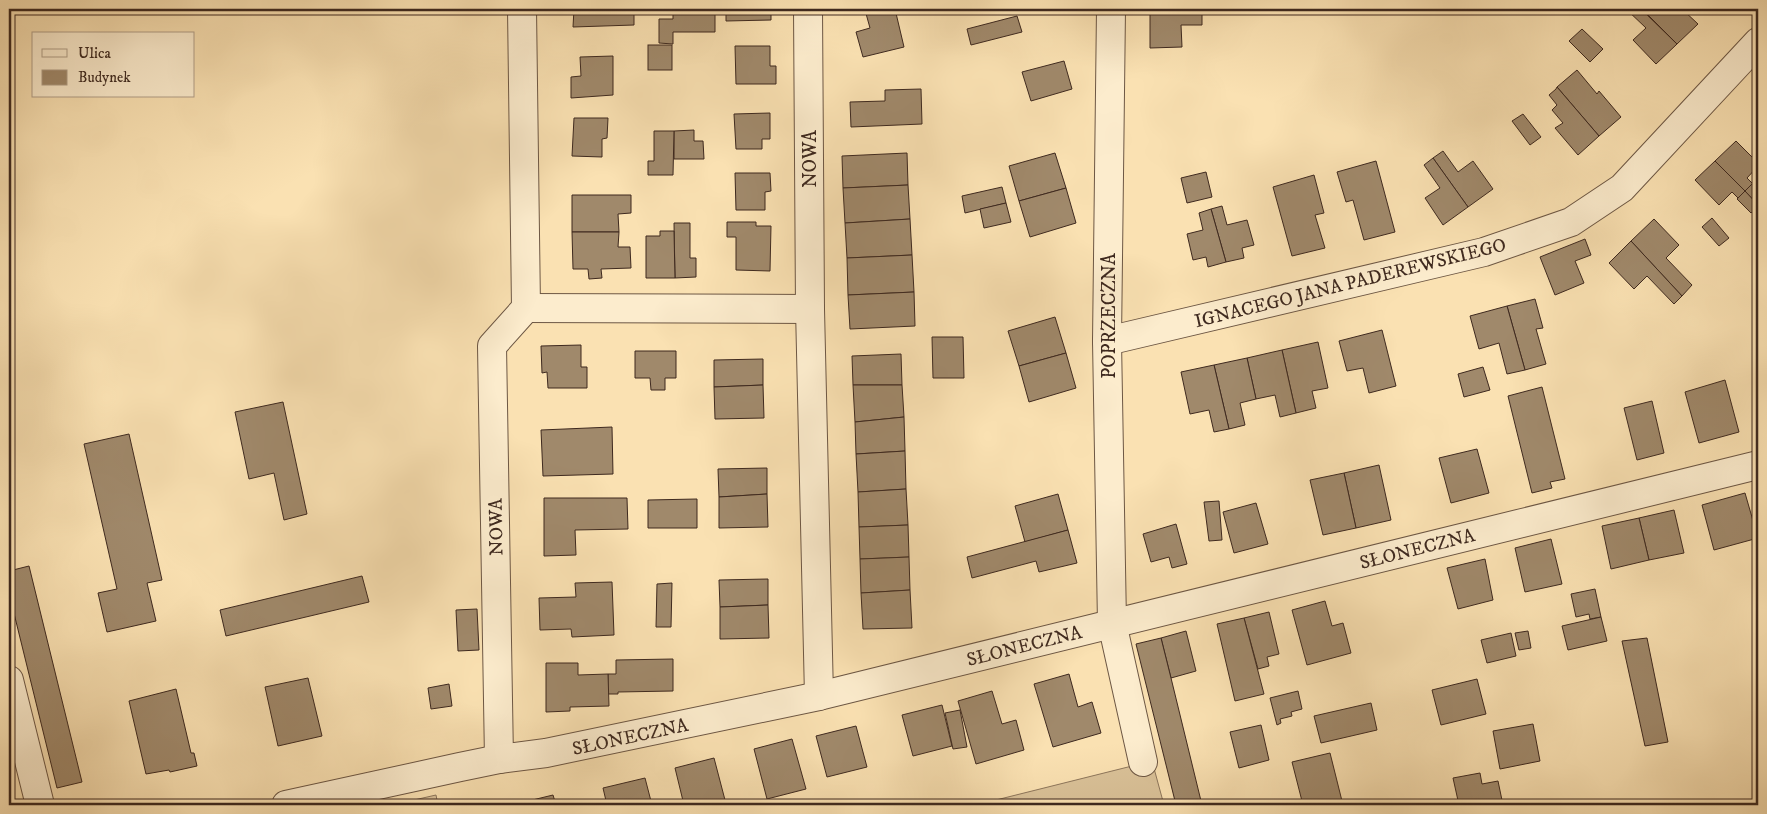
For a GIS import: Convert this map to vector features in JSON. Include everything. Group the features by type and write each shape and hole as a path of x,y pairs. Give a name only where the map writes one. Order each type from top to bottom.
{"street":[{"path":"522,9 526,308 810,309"},
{"name":"NOWA","path":"808,9 810,309 819,696"},
{"name":"POPRZECZNA","path":"1111,9 1107,340 1112,623 1143,762"},
{"name":"IGNACEGO JANA PADEREWSKIEGO","path":"1107,340 1484,252 1571,222 1622,188 1758,42"},
{"name":"NOWA","path":"499,759 492,346 526,308"},
{"name":"SŁONECZNA","path":"286,805 499,759 546,754 819,696 1758,465"},
{"path":"9,680 40,805"}],"shaded area":[{"path":"1152,761 1164,805 976,805"},
{"path":"436,795 438,805 392,805"}],"building":[{"path":"574,9 634,9 634,25 573,27"},
{"path":"726,9 771,9 771,20 726,21"},
{"path":"895,9 904,47 863,57 856,32 870,28 865,10"},
{"path":"1149,9 1202,9 1202,11 1150,13"},
{"path":"1326,9 1363,9 1326,11"},
{"path":"1626,9 1641,9 1677,44 1656,64 1633,40 1646,28"},
{"path":"1641,9 1653,9 1647,14"},
{"path":"1653,9 1657,9 1660,13 1665,9 1682,9 1698,24 1677,44 1647,14"},
{"path":"1202,11 1202,25 1181,25 1182,47 1150,48 1150,13"},
{"path":"715,12 715,32 673,32 673,44 659,43 659,19 673,19 673,13"},
{"path":"1017,16 1022,32 971,45 967,29"},
{"path":"1582,29 1603,49 1590,62 1569,41"},
{"path":"648,45 672,45 672,70 648,70"},
{"path":"735,46 770,46 770,66 776,66 776,84 736,84"},
{"path":"613,56 613,95 571,98 571,77 581,76 580,57"},
{"path":"1064,61 1072,89 1031,101 1022,72"},
{"path":"1577,70 1597,94 1599,91 1621,117 1599,136 1557,87"},
{"path":"1557,87 1599,136 1578,155 1555,128 1563,123 1552,110 1557,105 1549,95"},
{"path":"921,89 922,124 851,127 850,102 885,101 885,90"},
{"path":"770,113 770,139 762,139 762,149 736,149 734,114"},
{"path":"1523,114 1541,137 1530,145 1512,121"},
{"path":"574,118 608,118 607,138 602,139 602,157 572,156"},
{"path":"694,130 694,141 703,141 704,159 674,159 674,131"},
{"path":"654,131 674,131 673,175 648,175 648,161 654,161"},
{"path":"1736,141 1758,163 1758,166 1747,178 1753,184 1745,191 1715,161"},
{"path":"1443,151 1458,172 1473,161 1493,189 1468,207 1433,158"},
{"path":"907,153 908,185 843,188 842,156"},
{"path":"1055,153 1066,188 1019,201 1009,166"},
{"path":"1433,158 1468,207 1443,225 1425,198 1440,188 1424,165"},
{"path":"1376,161 1395,232 1364,240 1353,200 1346,202 1337,172"},
{"path":"1715,161 1745,191 1738,198 1732,192 1719,205 1695,180"},
{"path":"1206,172 1212,197 1187,203 1181,178"},
{"path":"735,173 770,173 771,191 765,192 765,210 736,210"},
{"path":"1314,175 1324,213 1315,215 1325,248 1292,256 1273,187"},
{"path":"1753,183 1758,188 1758,205 1745,191"},
{"path":"908,185 910,219 845,223 843,188"},
{"path":"1002,187 1006,203 965,213 962,196"},
{"path":"1066,188 1076,223 1030,237 1019,201"},
{"path":"1745,191 1758,205 1751,213 1737,199"},
{"path":"572,195 631,195 631,213 618,214 619,232 572,232"},
{"path":"1006,203 1011,222 984,228 980,209"},
{"path":"1222,206 1227,225 1247,220 1254,245 1242,248 1244,258 1226,262 1211,209"},
{"path":"1211,209 1226,262 1208,267 1206,257 1193,260 1187,234 1203,230 1199,213"},
{"path":"1712,218 1729,238 1719,246 1702,227"},
{"path":"910,219 912,255 847,258 845,223"},
{"path":"1654,219 1679,245 1666,258 1692,285 1682,296 1631,241"},
{"path":"727,222 756,222 756,226 771,226 770,271 736,270 736,237 727,237"},
{"path":"674,223 690,223 690,258 696,258 696,277 675,278"},
{"path":"660,231 674,231 675,278 646,278 646,236 660,236"},
{"path":"572,232 619,232 618,247 630,247 631,268 601,269 602,278 589,279 588,269 573,269"},
{"path":"1585,239 1591,255 1575,261 1584,283 1555,295 1540,257"},
{"path":"1631,241 1682,296 1674,304 1647,276 1634,289 1609,263"},
{"path":"912,255 914,292 848,295 847,258"},
{"path":"914,292 915,326 850,329 848,295"},
{"path":"1535,299 1543,328 1536,329 1546,364 1525,370 1507,306"},
{"path":"1507,306 1525,370 1507,374 1499,343 1479,349 1470,316"},
{"path":"1055,317 1066,353 1019,366 1008,331"},
{"path":"1382,330 1396,386 1369,393 1363,368 1347,371 1339,341"},
{"path":"932,337 963,337 964,378 933,378"},
{"path":"1318,342 1328,388 1312,391 1316,408 1296,413 1282,350"},
{"path":"581,345 581,367 587,367 587,388 548,388 547,372 542,373 541,346"},
{"path":"1282,350 1296,413 1280,417 1275,395 1256,399 1247,358"},
{"path":"635,351 676,351 676,378 665,378 665,390 651,390 650,378 635,378"},
{"path":"1066,353 1076,388 1029,402 1019,366"},
{"path":"901,354 902,385 853,385 852,356"},
{"path":"1247,358 1256,399 1240,403 1245,425 1229,429 1214,365"},
{"path":"763,359 763,385 714,387 714,360"},
{"path":"1214,365 1229,429 1214,432 1209,410 1190,414 1181,372"},
{"path":"1483,367 1490,390 1464,397 1458,374"},
{"path":"1725,380 1739,432 1699,443 1685,392"},
{"path":"763,385 764,418 715,419 714,387"},
{"path":"853,385 902,385 904,417 855,422"},
{"path":"1542,387 1565,479 1550,482 1552,488 1532,493 1508,396"},
{"path":"1652,401 1664,453 1637,460 1624,408"},
{"path":"283,402 307,514 284,520 274,473 249,479 235,412"},
{"path":"904,417 905,451 856,454 855,422"},
{"path":"612,427 613,474 543,476 541,430"},
{"path":"129,434 162,580 147,583 156,621 107,632 98,593 117,589 84,444"},
{"path":"1477,449 1489,493 1451,503 1439,458"},
{"path":"905,451 906,489 858,492 856,454"},
{"path":"1379,465 1391,520 1356,528 1344,473"},
{"path":"767,468 767,494 719,497 718,469"},
{"path":"1344,473 1356,528 1323,535 1310,480"},
{"path":"906,489 908,525 859,527 858,492"},
{"path":"1745,493 1758,538 1714,550 1702,505"},
{"path":"767,494 768,527 719,528 719,497"},
{"path":"1058,494 1068,530 1025,542 1015,506"},
{"path":"544,498 627,498 628,529 575,530 576,555 544,556"},
{"path":"697,499 697,528 648,528 648,500"},
{"path":"1219,501 1222,540 1209,541 1204,502"},
{"path":"1256,503 1268,544 1234,553 1223,512"},
{"path":"1674,510 1684,553 1649,560 1639,518"},
{"path":"1639,518 1649,560 1611,569 1602,526"},
{"path":"1176,524 1187,564 1172,568 1169,557 1151,562 1143,534"},
{"path":"908,525 909,557 860,559 859,527"},
{"path":"1068,530 1077,563 1039,572 1036,561 972,578 967,557"},
{"path":"1551,539 1562,584 1525,592 1515,548"},
{"path":"909,557 910,590 861,593 860,559"},
{"path":"1485,559 1493,600 1458,609 1447,568"},
{"path":"29,566 82,782 57,788 9,593 9,571"},
{"path":"362,576 369,602 226,636 220,610"},
{"path":"768,579 768,605 720,607 719,580"},
{"path":"612,582 614,635 572,637 571,629 540,630 539,598 576,597 575,583"},
{"path":"672,583 671,627 656,627 657,584"},
{"path":"1595,589 1601,617 1590,619 1589,614 1576,617 1571,594"},
{"path":"910,590 912,628 863,629 861,593"},
{"path":"1325,601 1332,626 1343,623 1351,653 1307,665 1292,610"},
{"path":"768,605 769,638 720,639 720,607"},
{"path":"477,609 479,650 458,651 456,610"},
{"path":"1269,612 1279,654 1267,657 1269,666 1258,669 1244,618"},
{"path":"1601,617 1607,641 1568,650 1562,626"},
{"path":"1244,618 1264,694 1235,701 1217,624"},
{"path":"1186,631 1196,671 1171,678 1161,638"},
{"path":"1528,631 1531,648 1519,650 1515,633"},
{"path":"1511,633 1516,656 1487,663 1481,640"},
{"path":"1161,638 1202,805 1176,805 1136,644"},
{"path":"1647,638 1668,742 1645,746 1622,641"},
{"path":"673,659 673,691 618,692 618,694 608,694 608,674 616,674 616,660"},
{"path":"546,663 578,663 578,675 608,674 609,706 570,707 570,711 546,712"},
{"path":"1069,674 1078,707 1092,702 1101,733 1053,747 1034,684"},
{"path":"308,678 322,736 278,746 265,687"},
{"path":"1477,679 1486,714 1441,725 1432,690"},
{"path":"449,684 452,706 431,709 428,688"},
{"path":"176,689 191,753 194,753 197,766 170,772 169,770 146,774 129,701"},
{"path":"992,691 1002,724 1016,720 1024,750 976,764 958,701"},
{"path":"1298,691 1302,709 1291,712 1292,716 1280,719 1281,723 1277,725 1270,698"},
{"path":"1371,703 1377,730 1321,743 1314,716"},
{"path":"942,705 952,746 913,756 902,715"},
{"path":"960,710 967,747 953,749 945,713"},
{"path":"1533,724 1540,761 1500,769 1493,731"},
{"path":"1261,725 1269,760 1239,768 1230,732"},
{"path":"856,726 867,767 827,777 816,736"},
{"path":"792,739 806,789 767,799 754,749"},
{"path":"1330,753 1343,805 1303,805 1292,762"},
{"path":"714,758 725,800 705,805 684,805 675,768"},
{"path":"1480,773 1482,784 1498,781 1503,805 1459,805 1453,778"},
{"path":"645,778 652,805 607,805 603,788"},
{"path":"553,795 556,805 521,805 520,803"}]}
